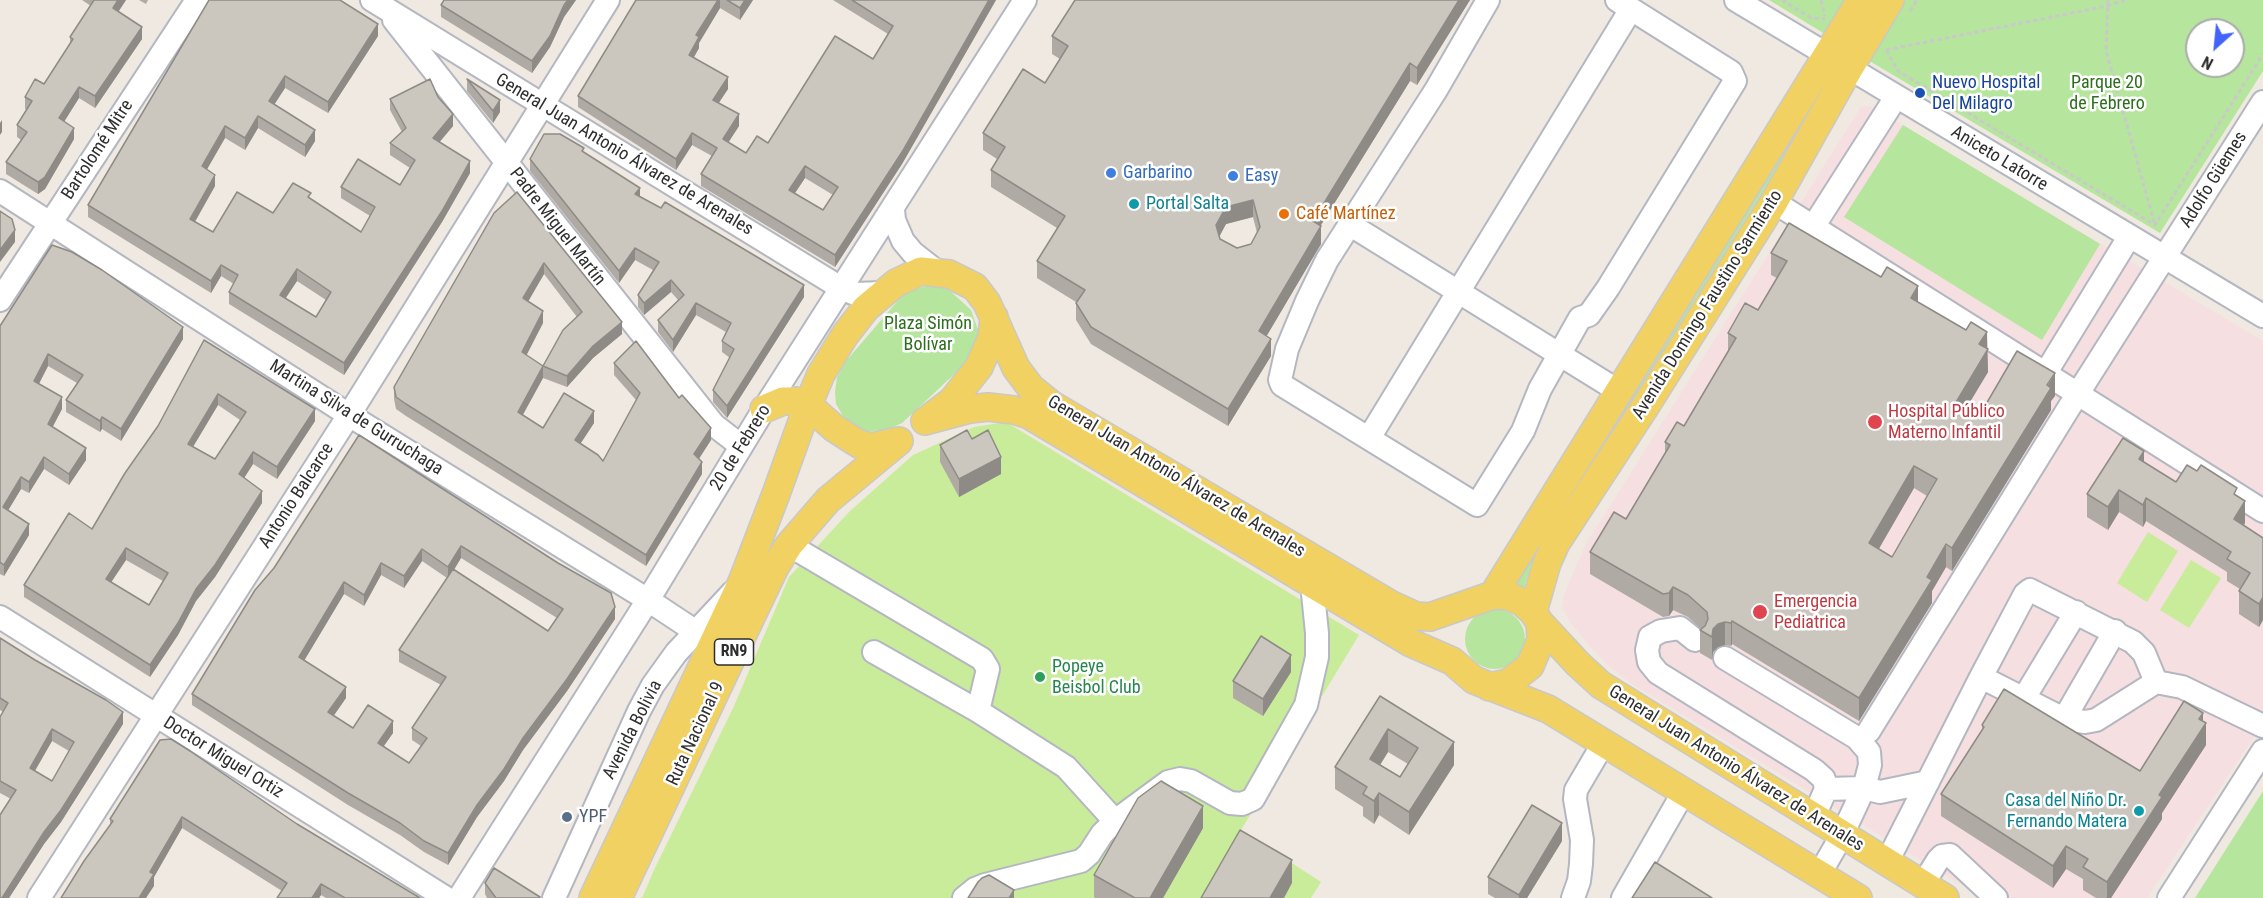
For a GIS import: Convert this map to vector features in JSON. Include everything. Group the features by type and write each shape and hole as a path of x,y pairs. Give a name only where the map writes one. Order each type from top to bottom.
{"main road":[{"name":"Avenida Domingo Faustino Sarmiento","path":"1536,618 1547,563 1556,543 1774,202 1839,60 1861,0"},
{"name":"Avenida Domingo Faustino Sarmiento","path":"1493,595 1620,392 1839,60 1898,10"},
{"name":"General Juan Antonio Álvarez de Arenales","path":"936,271 961,278 975,287 994,316 1016,368 1031,388 1052,405 1416,616 1430,618 1493,595 1508,596 1522,602 1601,685 1934,891"},
{"path":"804,415 821,374 845,335 866,308 882,293 915,273 936,271"},
{"path":"764,409 783,401 796,401 804,415 834,428 860,444 872,447 898,442 952,401 979,368 992,337 994,316"},
{"name":"General Juan Antonio Álvarez de Arenales","path":"925,421 988,406 1029,415 1411,643 1452,662 1474,680 1548,709 1858,898"},
{"name":"Ruta Nacional 9","path":"593,898 704,638 742,582 804,415"},
{"name":"Ruta Nacional 9","path":"618,898 775,567 789,545 828,500 898,442"},
{"path":"1452,662 1448,647 1449,632 1455,618 1465,606"},
{"path":"1489,687 1508,682 1530,666 1541,640 1536,618"}],"street":[{"name":"Bartolomé Mitre","path":"0,300 197,0"},
{"name":"Antonio Balcarce","path":"39,898 349,415 608,0"},
{"name":"20 de Febrero","path":"459,898 648,600 764,409 1026,0"},
{"path":"1369,438 1459,292 1624,4 1731,72 1735,81 1608,288 1589,315 1580,318 1558,354 1540,389 1523,431 1477,505 1282,385 1280,380 1287,349 1327,260 1436,90 1488,0"},
{"name":"Aniceto Latorre","path":"1736,0 2263,316"},
{"name":"General Juan Antonio Álvarez de Arenales","path":"378,2 841,288 866,296 882,293"},
{"name":"Padre Miguel Martín","path":"378,2 714,425 741,446"},
{"path":"1813,227 1896,97"},
{"name":"Adolfo Güemes","path":"1869,731 2263,102"},
{"name":"Martina Silva de Gurruchaga","path":"0,191 349,415 648,600 704,638"},
{"path":"1774,202 2263,511"},
{"name":"General Juan Antonio Álvarez de Arenales","path":"893,209 894,220 903,241 913,253 936,271"},
{"path":"1349,224 1620,392"},
{"path":"2045,374 2129,237"},
{"path":"789,545 982,659 988,669 978,711"},
{"path":"964,898 975,889 985,885 1081,861 1114,821 1168,782 1180,779 1191,781 1230,803 1242,804 1253,799 1306,705 1317,657 1312,584"},
{"path":"1887,862 1981,676 2025,594 2030,590 2133,642 2144,653 2156,682"},
{"path":"2024,698 2076,612"},
{"name":"Doctor Miguel Ortiz","path":"0,617 446,898"},
{"path":"1695,640 1680,628 1661,631 1650,637 1647,650 1649,662 1658,673 1814,770 1824,779 1826,789 1819,805 1810,815"},
{"path":"2064,719 2115,631"},
{"name":"Avenida Bolivia","path":"554,898 639,711 666,666 704,638"},
{"path":"874,652 978,711 1066,767 1114,821"},
{"path":"1725,658 1857,738 1869,752 1870,765 1864,788 1820,875"},
{"path":"1981,676 2064,719 2085,722 2096,720 2156,682 2182,687 2263,726"},
{"path":"1573,898 1579,881 1582,856 1582,840 1575,799 1576,790 1603,744"},
{"path":"2169,898 2263,751"},
{"path":"1826,789 1864,788 1880,792 1928,782"},
{"path":"1623,898 1683,793"},
{"path":"1934,891 1938,860 1942,856 1950,855 1996,898"}],"path":[{"path":"1782,0 1811,18 1825,19"},
{"path":"1821,0 1825,19"},
{"path":"1898,10 1917,0"},
{"path":"2108,0 2106,51 2155,225"},
{"path":"1886,50 2107,6 2126,0"},
{"path":"1825,19 1831,9"},
{"path":"1886,50 1892,40"},
{"path":"1886,50 1898,71 2155,225"},
{"path":"2155,225 2263,54"}],"shaded area":[{"path":"1871,106 2263,341 2263,723 2147,898 1983,898 1629,682 1589,645 1570,622 1562,607 1565,592 1586,544 1861,107"}],"green space":[{"path":"1769,0 1852,0 1830,37"},
{"name":"Parque 20 de Febrero","path":"1902,0 2263,0 2263,71 2160,233 1866,59"},
{"path":"1826,77 1832,81 1554,526 1531,566 1523,591 1507,584"},
{"path":"1903,125 2100,244 2042,340 1844,217"},
{"name":"Plaza Simón Bolívar","path":"926,286 948,289 971,310 979,333 974,349 963,366 902,423 889,429 865,432 843,416 836,404 837,377 846,361 905,293"},
{"name":"Popeye Beisbol Club","path":"1006,422 1359,635 1241,830 1321,882 1311,898 642,898 734,706 789,577 849,512 913,455 974,427"},
{"path":"2148,532 2178,551 2147,602 2117,583"},
{"path":"2191,560 2221,578 2189,628 2160,610"},
{"path":"1495,609 1516,618 1525,639 1516,660 1495,669 1474,660 1465,639 1474,618"},
{"path":"2263,791 2263,898 2195,898"}],"building":[{"path":"94,0 118,0 113,8 142,27 95,96 79,87 59,118 74,128 45,177 38,182 6,162 27,132 17,125 32,101 25,97 35,79 44,84 73,39 70,37"},
{"path":"209,0 340,0 378,24 328,102 285,76 269,101 315,130 305,145 258,116 245,138 225,126 202,166 215,175 190,219 213,232 237,192 273,213 293,183 311,193 308,197 361,232 375,207 341,187 358,159 400,185 415,160 390,143 406,128 390,99 430,79 438,97 453,114 433,138 470,161 442,211 344,363 229,292 238,275 221,265 211,281 88,205","holes":["297,269 331,292 316,317 280,295"]},
{"path":"444,0 568,0 550,36 532,61 441,5"},
{"path":"636,0 718,0 696,35 699,37 689,55 728,77 713,100 739,114 723,139 746,153 757,136 768,143 835,36 873,59 893,26 852,0 989,0 902,152 835,255 701,174 717,148 692,133 676,159 578,96","holes":["805,166 838,187 823,210 789,190"]},
{"path":"727,0 745,0 740,8"},
{"name":"Portal Salta","path":"1075,0 1459,0 1417,68 1410,63 1313,221 1321,226 1259,331 1271,339 1228,409 1091,327 1076,303 1085,290 1037,261 1065,216 991,170 1005,147 983,133 1023,69 1045,83 1068,46 1052,36","holes":["1253,200 1260,227 1251,244 1237,248 1220,239 1216,225 1226,207"]},
{"path":"467,79 500,100 493,111"},
{"path":"544,134 560,134 584,148 582,151 640,188 635,194 661,208 665,202 804,285 727,406 713,390 734,349 722,341 731,323 696,303 673,340 658,320 684,295 671,280 644,303 638,295 659,262 635,248 619,271 530,159"},
{"path":"517,192 622,322 593,346 567,376 543,366 518,412 543,428 564,393 594,411 575,440 598,455 603,461 640,393 614,363 636,341 679,398 682,395 711,428 694,454 702,462 646,555 396,397 394,387 494,213","holes":["544,263 582,312 563,330 543,366 522,352 543,311 523,298"]},
{"path":"0,211 12,219 15,230 0,250"},
{"path":"1789,223 1881,277 1887,267 1918,286 1911,298 1966,330 1971,322 1987,332 1979,344 1988,349 1955,404 1978,418 2017,351 2055,373 2047,385 2051,388 1952,548 1946,544 1927,577 1932,580 1859,698 1732,621 1718,624 1713,629 1712,637 1700,630 1708,619 1707,612 1688,595 1673,587 1669,593 1663,594 1590,552 1614,512 1626,519 1670,445 1665,442 1677,422 1684,426 1736,338 1728,333 1745,303 1758,310 1787,261 1771,253","holes":["1914,466 1937,479 1892,557 1869,543"]},
{"path":"52,245 72,252 102,270 183,327 121,429 102,417 100,421 66,400 83,375 48,354 34,381 62,397 48,424 86,448 69,474 44,457 29,482 21,477 3,507 29,524 4,565 0,562 0,326"},
{"path":"204,340 315,409 277,467 253,452 239,474 262,491 215,565 196,589 178,623 150,665 24,585 69,513 92,529 125,473 158,426","holes":["218,394 246,412 215,459 188,444","126,548 168,573 149,605 106,579"]},
{"path":"967,430 972,439 988,430 1001,457 959,479 940,445"},
{"path":"359,435 558,563 611,593 615,607 477,805 448,853 424,841 400,823 348,793 192,694 255,590 274,568","holes":["461,546 563,609 548,631 453,569 399,650 446,677 412,728 427,738 409,763 378,743 393,721 368,705 353,728 328,712 346,687 299,657 344,582 364,595 381,563 404,576 422,549 448,567"]},
{"path":"2123,438 2144,451 2139,459 2176,482 2187,465 2197,471 2201,465 2237,488 2234,494 2245,501 2234,519 2263,538 2263,597 2259,604 2239,591 2250,573 2227,559 2231,552 2146,498 2143,505 2119,490 2108,507 2087,494"},
{"path":"1261,636 1291,655 1263,699 1233,681"},
{"path":"0,638 123,712 2,898 0,898 0,815 16,790 0,781 0,717 8,703 0,698","holes":["52,729 74,742 52,781 30,768"]},
{"path":"2004,689 2140,771 2184,701 2203,713 2199,719 2206,723 2159,795 2162,797 2107,882 2083,867 2088,859 2066,846 2053,866 1941,794 1984,727 1982,725"},
{"path":"1380,696 1454,742 1409,812 1379,793 1374,801 1363,794 1367,787 1335,767","holes":["1388,729 1418,748 1400,777 1370,759"]},
{"path":"171,739 297,824 420,898 345,898 321,884 312,898 277,898 287,883 182,817 150,872 154,874 139,898 61,898 113,821 110,819 160,740"},
{"path":"1161,781 1203,806 1150,898 1135,898 1094,875 1138,798"},
{"path":"1532,805 1562,823 1519,895 1488,877"},
{"path":"1240,830 1292,860 1270,898 1201,898"},
{"path":"1655,862 1712,898 1632,898"},
{"path":"494,868 540,897 496,898 485,883"},
{"path":"989,875 1014,890 1009,898 968,898 978,882"}],"place":[{"name":"Nuevo Hospital Del Milagro","path":"1920,93"},
{"name":"Garbarino","path":"1111,173"},
{"name":"Easy","path":"1233,176"},
{"name":"Portal Salta","path":"1134,204"},
{"name":"Café Martínez","path":"1284,214"},
{"name":"Hospital Público Materno Infantil","path":"1875,422"},
{"name":"Emergencia Pediatrica","path":"1760,612"},
{"name":"Popeye Beisbol Club","path":"1040,677"},
{"name":"Casa del Niño Dr. Fernando Matera","path":"2139,811"},
{"name":"YPF","path":"567,817"}]}
